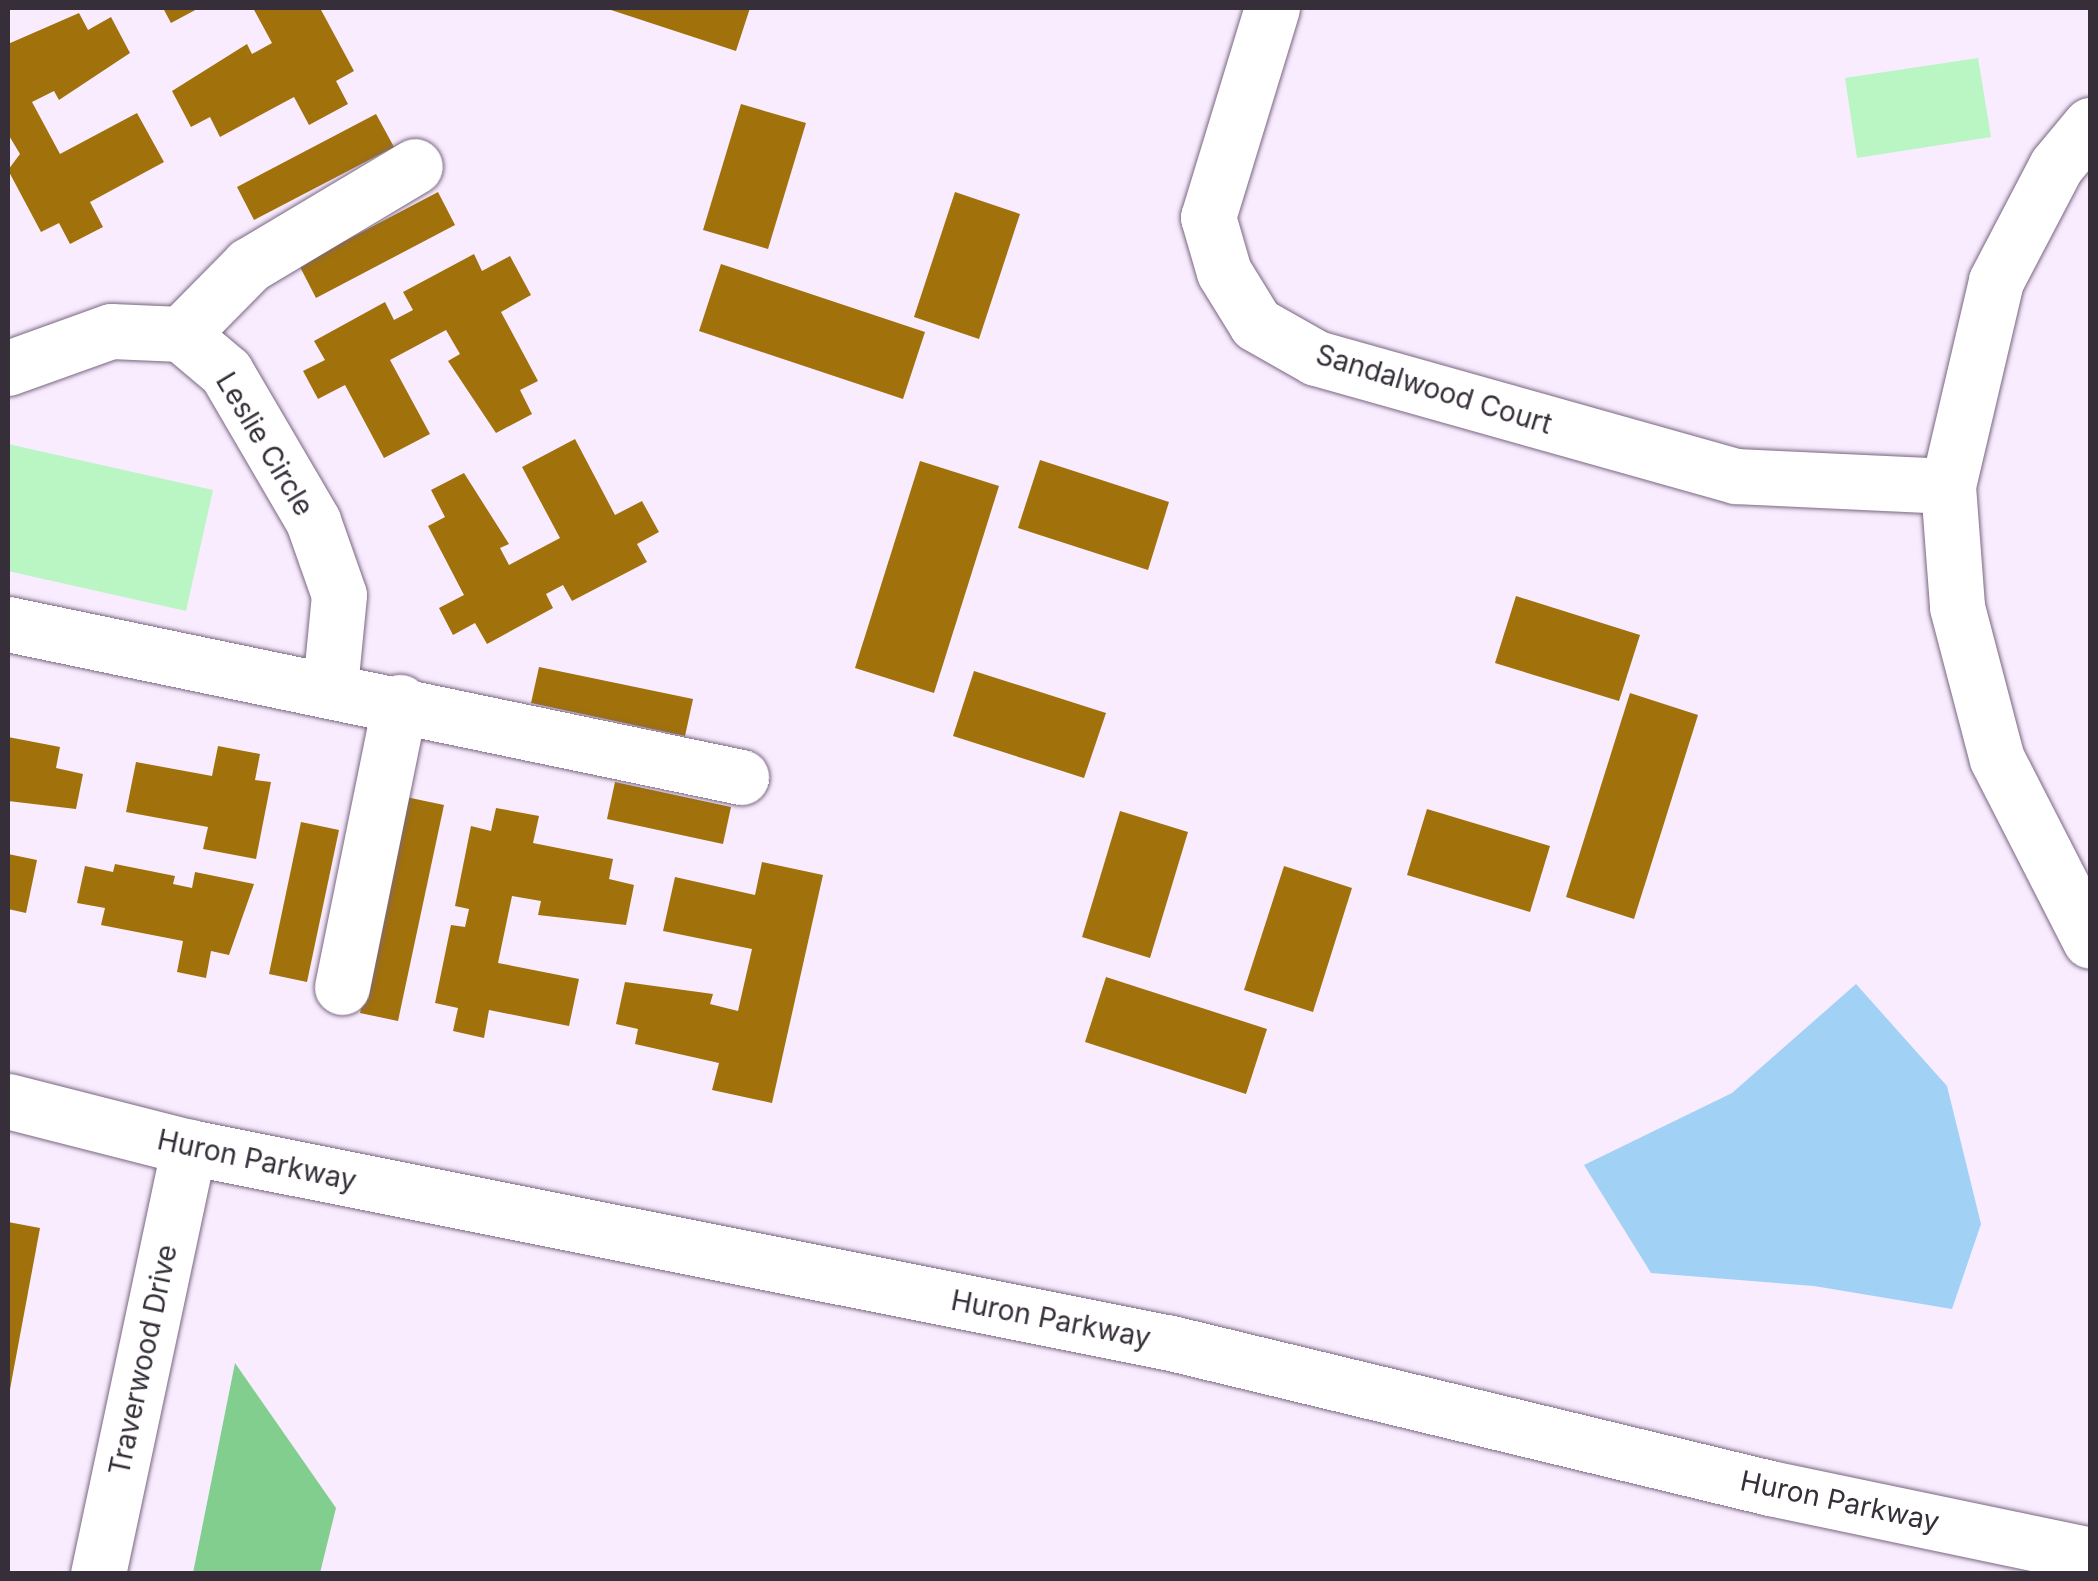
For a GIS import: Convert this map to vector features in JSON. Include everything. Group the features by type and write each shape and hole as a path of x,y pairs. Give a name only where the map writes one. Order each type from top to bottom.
{"street":[{"name":"Sandalwood Court","path":"1272,8 1208,218 1224,272 1256,324 1316,358 1736,476 1948,486"},
{"path":"2090,125 2056,166 1996,281 1948,486 1957,608 1997,760 2090,941"},
{"path":"8,368 111,331 181,334 249,265 415,166"},
{"name":"Leslie Circle","path":"181,334 226,372 313,522 338,595 330,687"},
{"path":"8,624 330,687 741,777"},
{"path":"342,988 400,702"},
{"name":"Huron Parkway","path":"8,1101 188,1147 1171,1342 1770,1488 2090,1555"},
{"name":"Traverwood Drive","path":"98,1574 188,1147"}],"green space":[{"path":"1978,58 1991,137 1857,158 1845,78"},
{"path":"8,444 213,490 186,611 8,571"},
{"path":"235,1363 336,1508 320,1573 193,1573"}],"water":[{"path":"1856,984 1947,1086 1981,1224 1952,1309 1814,1286 1651,1273 1584,1165 1732,1093"}],"building":[{"path":"163,8 199,8 171,23"},
{"path":"253,8 320,8 354,71 336,81 348,104 309,125 294,97 220,137 210,117 191,127 172,91 247,44 252,54 272,43"},
{"path":"605,8 750,8 736,51"},
{"path":"79,13 88,30 111,17 130,53 59,100 54,91 32,102 60,154 137,113 164,162 90,202 103,227 70,244 59,223 41,232 8,170 20,154 8,134 8,44"},
{"path":"741,104 806,123 768,249 703,230"},
{"path":"376,114 394,147 254,220 237,187"},
{"path":"438,192 455,225 316,298 299,265"},
{"path":"955,192 1020,214 979,339 914,317"},
{"path":"474,254 482,271 510,256 531,295 501,312 538,381 520,390 532,414 496,433 448,361 460,354 446,330 390,360 430,434 384,458 345,385 318,399 303,371 325,360 314,341 385,302 394,320 413,310 403,292"},
{"path":"721,264 925,332 903,399 699,331"},
{"path":"575,439 615,515 642,501 659,532 637,544 647,562 572,601 563,585 546,594 553,608 487,644 475,623 453,635 439,608 464,595 428,526 445,517 431,490 464,473 509,544 500,548 509,565 560,538 522,467"},
{"path":"1040,460 1169,502 1148,570 1018,528"},
{"path":"920,461 999,486 934,693 855,668"},
{"path":"1516,596 1640,635 1619,701 1495,663"},
{"path":"539,667 693,699 685,736 531,703"},
{"path":"974,671 1106,713 1084,778 953,736"},
{"path":"1630,693 1698,715 1634,919 1566,897"},
{"path":"8,737 60,747 56,768 83,774 76,809 8,801"},
{"path":"218,746 260,754 255,780 271,782 256,859 203,849 208,827 126,812 136,762 212,776"},
{"path":"615,782 731,807 723,844 607,819"},
{"path":"406,797 444,805 398,1021 360,1013"},
{"path":"496,808 539,816 533,843 613,859 609,879 634,885 626,925 538,915 541,901 512,896 498,963 579,979 569,1026 489,1010 484,1038 453,1031 458,1008 435,1003 451,925 465,927 469,909 455,906 471,826 491,831"},
{"path":"1427,809 1550,846 1530,912 1407,875"},
{"path":"1120,811 1188,832 1150,958 1082,937"},
{"path":"301,822 339,830 307,982 269,974"},
{"path":"8,854 37,860 26,913 8,909"},
{"path":"762,862 823,875 772,1103 712,1090 719,1063 635,1044 638,1029 616,1024 625,982 713,994 710,1004 738,1011 752,949 663,931 675,877 755,895"},
{"path":"115,864 175,876 173,884 192,888 195,872 254,884 229,955 211,951 206,978 177,972 183,941 101,925 105,908 77,903 85,866 113,872"},
{"path":"1284,866 1352,888 1313,1012 1244,990"},
{"path":"1106,977 1267,1029 1246,1094 1085,1042"},
{"path":"8,1222 40,1228 8,1400"}]}
